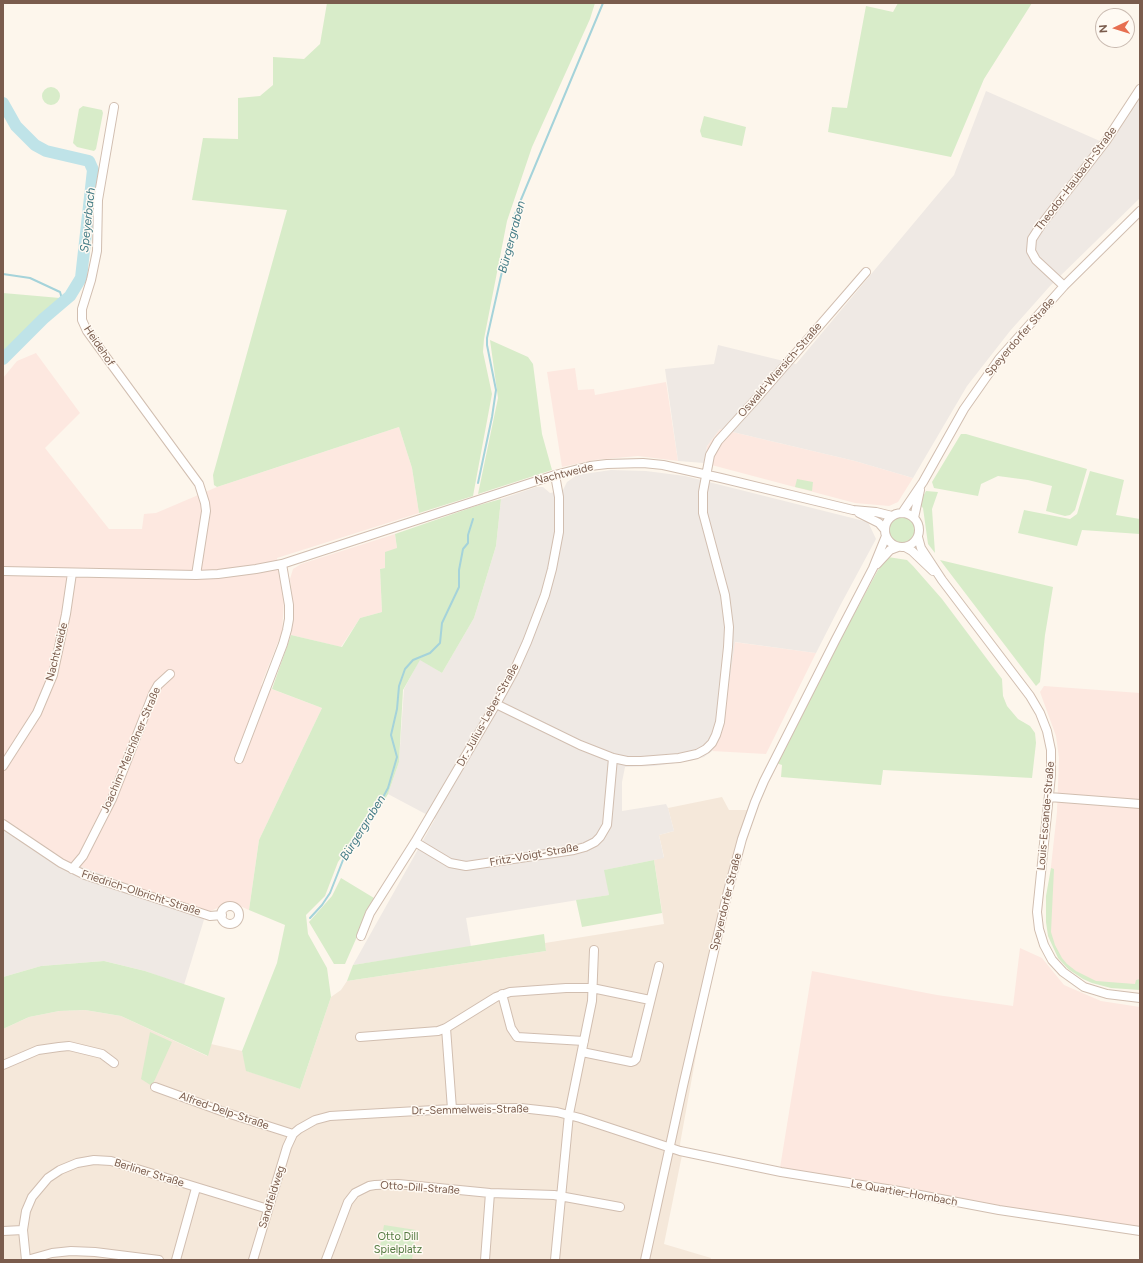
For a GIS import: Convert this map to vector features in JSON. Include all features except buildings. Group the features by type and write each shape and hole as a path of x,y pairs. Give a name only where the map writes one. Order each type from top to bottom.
{"street":[{"name":"Theodor-Haubach-Straße","path":"1064,286 1036,260 1031,250 1032,239 1041,225 1106,141 1140,89"},
{"name":"Heidehof","path":"114,107 98,200 97,251 91,280 82,309 82,320 87,331 199,484 206,511 196,575"},
{"name":"Speyerdorfer Straße","path":"902,513 922,482 964,409 986,376 1012,343 1064,286 1140,211"},
{"name":"Oswald-Wiersich-Straße","path":"496,704 580,745 613,758 627,761 641,761 697,754 706,749 712,743 720,722 729,627 725,595 703,513 703,492 710,455 718,440 756,400 866,272"},
{"name":"Nachtweide","path":"3,572 196,575 234,572 282,564 555,475 590,466 643,462 706,474 853,510 876,512 892,516"},
{"name":"Dr.-Julius-Leber-Straße","path":"361,936 370,914 415,842 496,704 527,642 552,569 559,532 559,497 555,475"},
{"name":"Speyerdorfer Straße","path":"914,518 922,482"},
{"name":"Nachtweide","path":"853,510 876,521 885,533"},
{"path":"902,513 908,514 914,518 919,528 918,537 912,544 902,547 889,542 885,533 887,521 892,516 902,513"},
{"name":"Speyerdorfer Straße","path":"645,1260 727,895 742,839 752,809 764,781 873,568 885,533"},
{"name":"Louis-Escande-Straße","path":"918,537 920,546 942,580 1030,696 1040,713 1047,731 1051,750 1052,767 1037,904 1038,921 1044,945 1057,966 1069,978 1099,992 1140,998"},
{"name":"Speyerdorfer Straße","path":"873,568 890,550 902,547"},
{"name":"Louis-Escande-Straße","path":"902,547 912,551 942,580"},
{"path":"239,759 281,651 287,630 289,605 282,564"},
{"name":"Nachtweide","path":"3,766 37,713 53,675 66,614 72,573"},
{"name":"Joachim-Meichßner-Straße","path":"72,869 83,856 112,799 153,694 158,685 170,674"},
{"name":"Fritz-Voigt-Straße","path":"415,842 450,863 466,866 585,847 595,842 600,837 607,825 613,758"},
{"path":"1049,797 1140,804"},
{"name":"Friedrich-Olbricht-Straße","path":"3,824 85,876 210,916 222,915"},
{"path":"555,1260 569,1114 592,1001 594,950"},
{"path":"582,1052 634,1062 659,966"},
{"path":"360,1037 428,1033 446,1028 502,994 524,990 592,988 650,1000"},
{"path":"502,994 511,1028 517,1036 521,1038 584,1041"},
{"path":"446,1028 452,1110"},
{"path":"3,1065 38,1050 59,1046 69,1046 102,1054 114,1063"},
{"name":"Alfred-Delp-Straße","path":"155,1087 224,1112 293,1134"},
{"name":"Dr.-Semmelweis-Straße","path":"293,1134 315,1120 330,1116 521,1108 569,1114 669,1148"},
{"name":"Sandfeldweg","path":"253,1260 287,1147 293,1134"},
{"name":"Le Quartier-Hornbach","path":"669,1148 781,1172 899,1191 999,1210 1140,1232"},
{"name":"Berliner Straße","path":"26,1260 23,1230 26,1211 37,1190 54,1174 77,1163 94,1160 111,1161 268,1209"},
{"name":"Otto-Dill-Straße","path":"326,1260 348,1202 355,1193 368,1186 398,1184 490,1193 561,1196 620,1207"},
{"path":"176,1260 196,1188"},
{"path":"485,1260 490,1193"},
{"path":"3,1231 23,1230"},
{"path":"26,1260 71,1251 95,1252 159,1260"}],"shaded area":[{"path":"986,91 1109,145 1140,97 1140,198 1050,286 1010,331 967,386 913,478 855,461 720,429 707,446 704,463 678,461 665,369 714,364 718,345 796,364 954,175"},
{"path":"36,353 80,413 45,448 109,529 142,529 144,514 156,513 217,487 399,427 412,468 419,513 277,558 284,601 282,632 261,685 322,708 259,840 249,910 231,902 206,913 112,879 66,861 3,818 3,378 17,361"},
{"path":"575,368 578,390 594,389 595,395 666,382 678,461 638,456 594,460 562,467 547,372"},
{"path":"720,429 855,461 913,478 898,502 889,506 855,503 704,463 707,446"},
{"path":"611,470 646,471 685,476 868,522 876,539 816,653 735,642 722,732 712,751 704,757 690,761 654,766 625,767 622,782 622,811 666,804 668,808 674,831 659,835 664,858 605,870 609,895 466,918 471,947 353,965 435,819 388,794 399,762 404,689 420,659 442,673 474,618 496,546 501,499 536,487 543,487 550,493 563,490 567,482 577,475"},
{"path":"395,534 397,548 385,568 380,569 382,612 360,618 341,647 291,635 294,614 290,579 293,569 301,564"},
{"path":"734,642 816,653 766,754 712,751 722,732"},
{"path":"1044,686 1140,693 1140,987 1093,982 1067,966 1058,954 1050,939 1046,912 1057,812 1059,758 1056,736 1040,692"},
{"path":"722,797 729,810 756,810 741,853 706,1000 680,1144 682,1155 664,1244 711,1258 710,1260 3,1260 3,1029 29,1017 59,1011 85,1010 121,1016 207,1056 211,1044 242,1051 247,1071 300,1089 331,997 341,990 347,981 546,951 545,943 664,924 654,860 664,857 659,835 674,831 668,808"},
{"path":"3,818 66,861 206,913 184,985 145,971 104,961 41,966 3,977"},
{"path":"1020,948 1042,958 1064,985 1101,1001 1140,1007 1140,1228 913,1198 779,1174 812,971 937,995 1013,1006"}],"green space":[{"path":"327,3 595,3 590,19 532,147 507,221 484,339 483,352 492,394 473,496 419,513 412,468 399,427 217,487 214,485 213,475 287,210 192,200 203,138 238,139 238,98 260,96 273,85 273,57 304,59 320,44"},
{"path":"898,3 1032,3 984,79 951,157 828,132 832,107 847,108 866,6 893,12"},
{"path":"47,87 55,87 60,92 58,103 55,105 47,105 42,100 42,92"},
{"path":"83,106 102,110 103,113 96,149 94,151 77,147 73,143 79,109"},
{"path":"704,116 746,127 742,146 702,137 700,131"},
{"path":"3,293 60,298 3,351"},
{"path":"490,340 528,357 533,364 542,434 552,470 478,494 498,398"},
{"path":"961,434 966,434 1087,469 1075,510 1070,515 1065,516 1046,511 1052,486 1028,480 998,476 981,484 978,496 934,488 932,482"},
{"path":"1090,471 1124,480 1116,515 1140,519 1140,534 1082,530 1077,546 1018,533 1024,510 1070,519 1077,514"},
{"path":"797,479 813,482 812,491 795,487"},
{"path":"926,491 938,492 932,509 935,553 928,544 923,508 919,504"},
{"path":"501,499 496,546 474,618 442,673 420,660 403,690 399,762 388,794 373,819 370,817 338,862 325,896 306,915 308,934 327,968 331,997 300,1089 246,1071 242,1051 277,963 285,925 249,910 259,840 322,708 272,689 291,635 342,647 360,618 382,612 380,569 385,568 385,552 397,548 395,534"},
{"path":"901,515 911,519 915,529 911,539 901,543 891,539 887,529 891,519"},
{"path":"888,557 907,560 913,566 942,599 1002,679 1003,696 1007,706 1018,719 1030,726 1035,733 1036,743 1032,778 883,770 881,785 781,777 782,765 776,763 808,699 878,570"},
{"path":"940,560 1053,587 1045,635 1040,682 1036,686"},
{"path":"654,860 662,913 582,927 576,900 609,895 604,870"},
{"path":"1051,868 1054,869 1051,932 1055,945 1062,958 1076,971 1096,981 1135,984 1136,980 1140,979 1140,990 1111,988 1092,983 1068,969 1058,958 1048,936 1046,922 1046,896"},
{"path":"341,878 374,898 345,964 334,964 309,922 332,896"},
{"path":"544,934 546,951 347,981 353,965"},
{"path":"104,961 145,971 225,998 208,1056 121,1016 85,1010 59,1011 29,1017 3,1029 3,977 41,966"},
{"path":"150,1032 172,1042 152,1086 141,1079"},
{"name":"Otto Dill Spielplatz","path":"384,1225 416,1230 412,1260 379,1260 380,1255 378,1252"}],"waterway":[{"name":"Bürgergraben","path":"478,483 492,417 496,390 487,338 515,214 603,3"},
{"name":"Speyerbach","path":"3,103 16,126 35,145 46,151 89,161 93,170 81,278 70,296 43,319 3,359"},
{"path":"3,274 30,278 60,292 63,302"},
{"name":"Bürgergraben","path":"310,918 322,905 330,893 343,860 370,821 388,788 397,757 391,735 397,709 399,686 405,669 413,660 430,653 440,643 442,623 459,587 459,570 463,549 468,543 468,535 473,519"}]}
